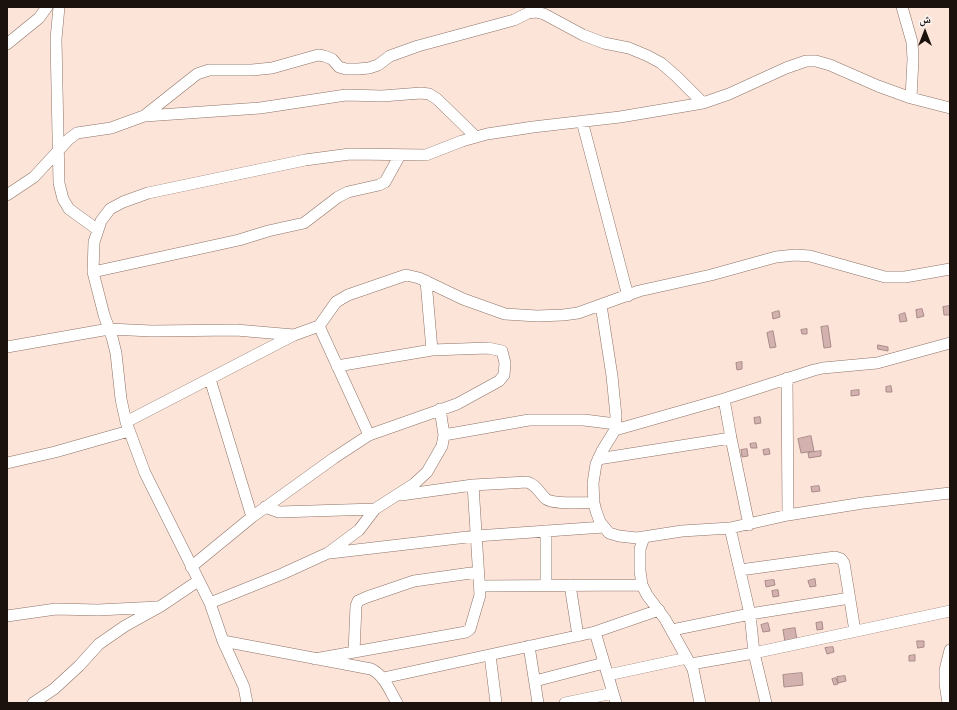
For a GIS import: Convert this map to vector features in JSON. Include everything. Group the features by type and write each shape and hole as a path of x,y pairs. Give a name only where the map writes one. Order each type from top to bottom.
{"street":[{"path":"7,44 39,18 47,7"},
{"path":"59,7 56,39 59,183 63,199 69,208 98,230"},
{"path":"902,7 912,42 913,59 911,98"},
{"path":"144,116 197,74 209,70 252,70 272,68 318,56 324,56 332,59 340,67 346,69 369,68 378,65 390,56 418,46 514,20 528,13 536,12 544,14 583,35 604,43 629,48 661,63 703,103"},
{"path":"246,703 244,687 223,641 210,603 145,473 128,426 121,399 116,353 93,272 94,242 101,221 110,209 123,202 148,193 305,160 350,154 426,155 487,134 620,117 703,103 729,94 799,63 816,61 830,65 878,86 911,98 950,108"},
{"path":"7,195 34,177 58,150 77,133 111,128 144,116 260,108 346,95 382,96 421,93 429,94 437,99 476,137"},
{"path":"582,121 628,296"},
{"path":"93,272 239,240 268,231 304,223 338,197 348,192 379,185 385,182 400,155"},
{"path":"7,463 55,452 128,426 210,379 294,335 319,326 336,302 348,295 406,275 419,278 463,299 505,314 537,316 578,313 639,291 711,275 776,258 795,255 810,256 885,277 905,277 950,269"},
{"path":"426,281 432,350"},
{"path":"601,305 616,402 615,427 596,464 593,483 594,503 600,522 609,533 637,538 730,528 749,525 788,515 863,503 950,494"},
{"path":"319,326 369,435"},
{"path":"7,347 109,330 236,330 294,335"},
{"path":"444,435 529,420 584,420 615,427 724,399 787,378 824,368 877,363 950,343"},
{"path":"191,567 265,507 369,435 457,404 499,381 504,375 505,362 502,351 488,348 432,350 337,366"},
{"path":"787,378 788,515"},
{"path":"210,379 252,517"},
{"path":"724,399 749,525"},
{"path":"210,603 282,574 328,553 359,530 375,509 414,484 427,472 442,446 444,435 440,409"},
{"path":"598,459 731,438"},
{"path":"397,495 474,485 528,482 532,483 547,499 556,502 594,503"},
{"path":"315,659 466,632 470,629 480,595 474,485"},
{"path":"265,507 279,512 375,509"},
{"path":"328,553 476,536 604,527"},
{"path":"730,528 750,614 754,653 766,703"},
{"path":"546,531 546,585"},
{"path":"644,537 640,549 640,571 642,584 647,595 672,630 693,669 700,703"},
{"path":"740,570 836,557 841,559 844,563 855,631"},
{"path":"354,652 356,606 358,602 367,597 414,581 478,572"},
{"path":"33,703 54,689 79,666 99,644 125,626 161,606 198,581"},
{"path":"479,586 642,584"},
{"path":"570,585 578,636"},
{"path":"672,630 750,614 850,598"},
{"path":"7,616 56,609 98,610 161,606"},
{"path":"383,678 595,632 658,610"},
{"path":"608,675 689,661 754,653 950,611"},
{"path":"565,703 614,698 595,632"},
{"path":"223,641 371,669 383,678 397,703"},
{"path":"529,646 538,703"},
{"path":"948,703 945,684 945,670 950,650"},
{"path":"490,654 496,703"},
{"path":"535,681 604,663"}],"building":[{"path":"950,306 950,315 944,315 943,307"},
{"path":"922,309 924,316 917,318 916,310"},
{"path":"779,311 780,317 773,319 772,313"},
{"path":"905,313 907,321 900,322 899,315"},
{"path":"828,326 831,347 824,348 821,327"},
{"path":"807,329 807,334 802,334 801,330"},
{"path":"773,331 776,347 770,348 767,333"},
{"path":"878,345 888,347 888,351 878,349"},
{"path":"742,362 742,369 737,370 736,363"},
{"path":"891,386 892,392 886,392 886,387"},
{"path":"859,390 859,395 851,396 851,391"},
{"path":"760,417 761,423 755,424 754,418"},
{"path":"811,436 814,451 801,453 798,439"},
{"path":"756,443 757,448 751,448 750,444"},
{"path":"747,449 748,456 742,457 741,450"},
{"path":"769,449 770,454 764,455 763,450"},
{"path":"821,451 821,456 809,458 808,453"},
{"path":"819,486 820,491 812,492 811,487"},
{"path":"815,579 816,586 810,587 808,581"},
{"path":"774,580 775,585 766,587 765,581"},
{"path":"778,590 779,596 773,597 772,591"},
{"path":"822,622 823,629 817,630 816,623"},
{"path":"768,623 770,631 763,632 761,625"},
{"path":"795,628 797,640 785,642 783,630"},
{"path":"917,641 924,641 924,647 918,648"},
{"path":"833,647 834,652 827,654 825,648"},
{"path":"915,655 915,661 909,661 909,656"},
{"path":"802,673 803,685 784,687 783,675"},
{"path":"845,676 846,681 838,683 837,677"},
{"path":"836,678 838,684 834,685 832,679"}]}
